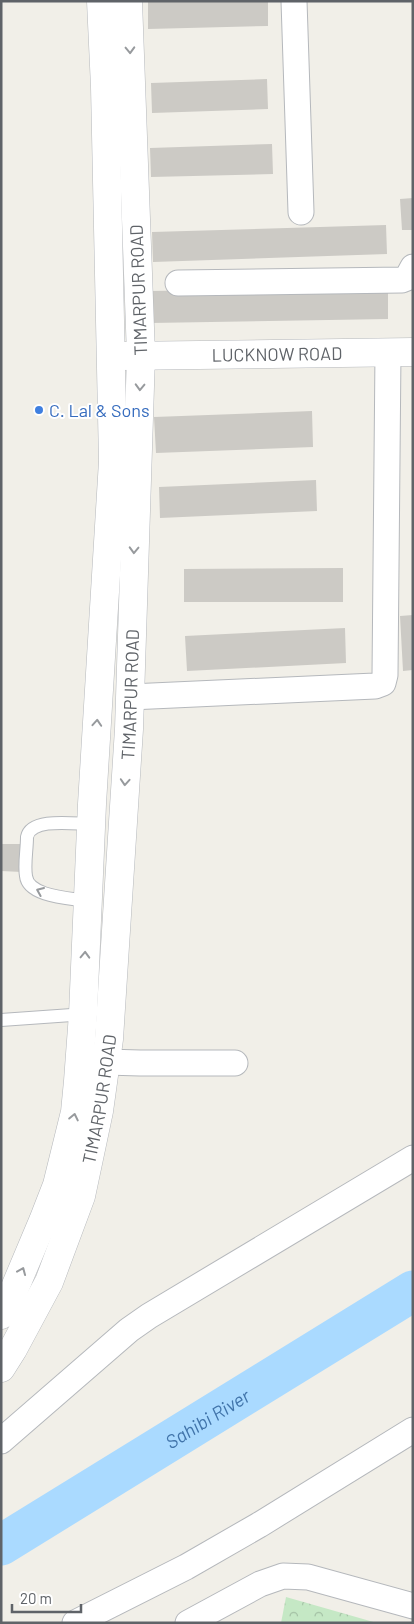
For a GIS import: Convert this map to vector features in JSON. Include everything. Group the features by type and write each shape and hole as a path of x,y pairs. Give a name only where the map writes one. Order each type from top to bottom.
{"street":[{"name":"TIMARPUR ROAD","path":"1,1315 8,1304 57,1185 75,1112 83,1014 91,824 113,461 112,357 101,1"},
{"name":"TIMARPUR ROAD","path":"1,1368 49,1282 81,1196 99,1111 106,1062 130,697 141,355 128,1"},
{"path":"294,1 301,212"},
{"path":"178,284 402,280 407,278 413,267"},
{"name":"LUCKNOW ROAD","path":"112,357 401,352"},
{"path":"130,697 375,686 383,683 385,675 401,352"},
{"path":"106,1062 235,1062"},
{"path":"1,1441 129,1330 149,1316 413,1158"},
{"path":"75,1623 194,1562 267,1520 413,1430"},
{"path":"188,1623 260,1584 283,1576 308,1577 413,1606"}],"lane":[{"path":"87,902 42,893 29,884 26,878 27,837 28,832 36,825 91,824"},
{"path":"1,1020 110,1014"}],"green space":[{"path":"286,1597 377,1623 281,1623"}],"building":[{"path":"148,1 268,1 268,26 148,29"},
{"path":"267,79 268,109 152,113 151,83"},
{"path":"272,144 273,174 151,177 150,148"},
{"path":"413,198 413,230 402,230 400,199"},
{"path":"386,225 387,254 153,262 152,232"},
{"path":"388,287 388,319 150,323 150,291"},
{"path":"312,411 313,447 156,453 154,417"},
{"path":"316,480 317,511 160,518 159,487"},
{"path":"343,568 343,602 184,602 184,569"},
{"path":"413,615 413,670 403,671 400,616"},
{"path":"345,628 346,663 187,671 185,636"},
{"path":"1,844 24,844 22,872 1,871"}],"waterway":[{"name":"Sahibi River","path":"1,1545 413,1291"}],"place":[{"name":"C. Lal & Sons","path":"39,410"}]}
